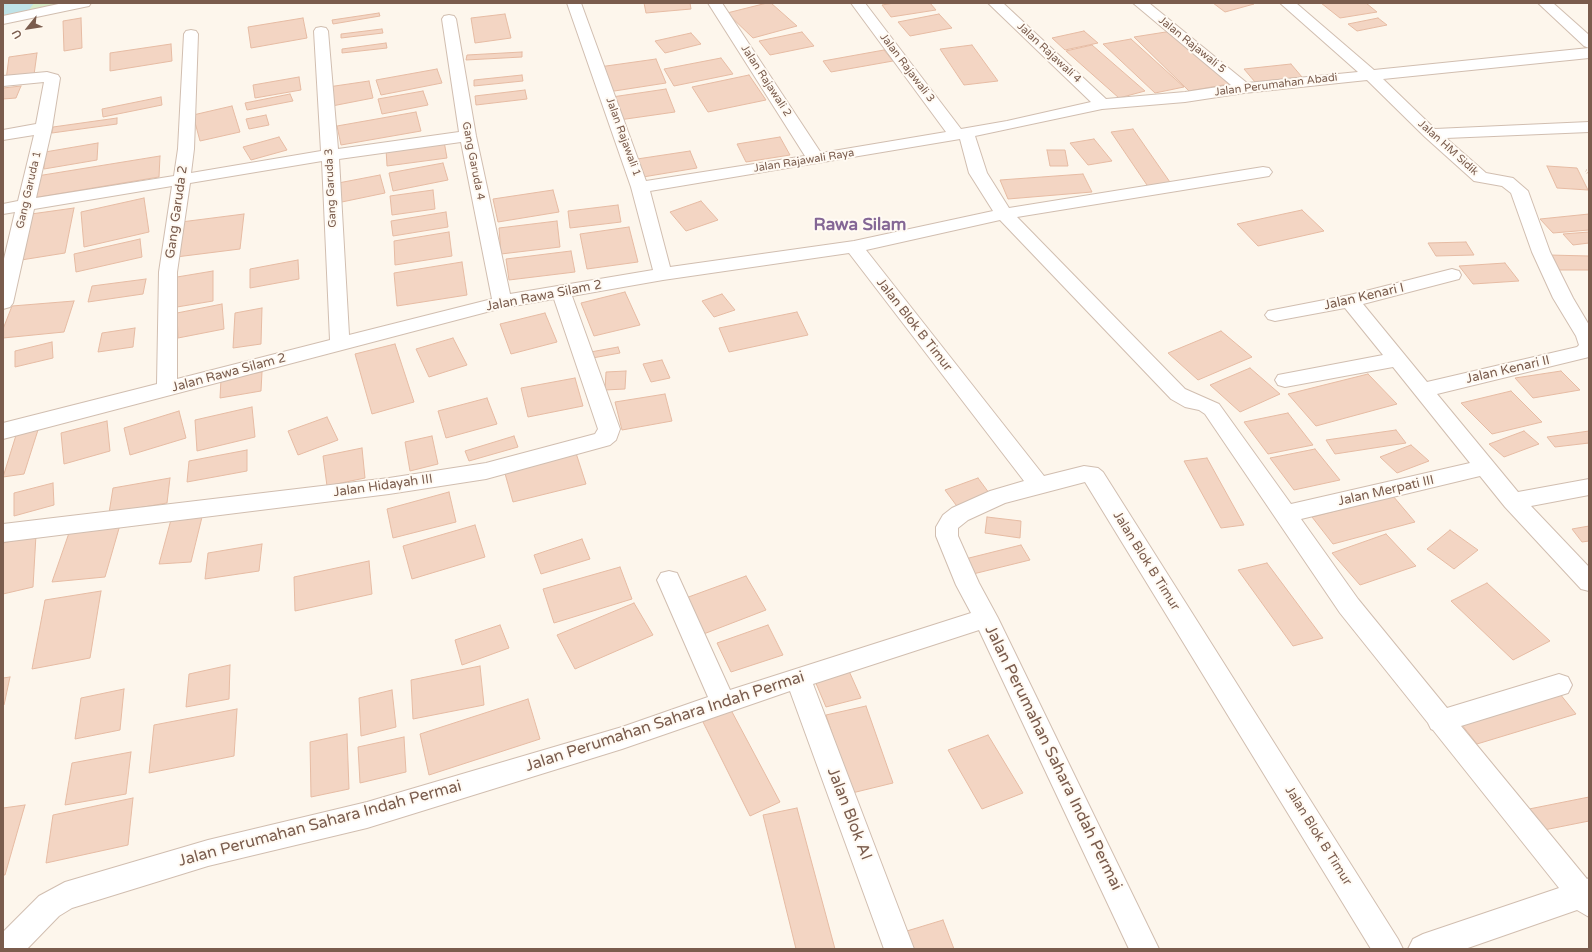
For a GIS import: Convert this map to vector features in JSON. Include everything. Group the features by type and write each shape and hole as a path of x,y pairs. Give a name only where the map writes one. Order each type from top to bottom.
{"street":[{"path":"3,20 52,6 84,3"},
{"name":"Jalan Rajawali 1","path":"574,3 640,187 663,274"},
{"name":"Jalan Rajawali 2","path":"715,3 816,160"},
{"name":"Jalan Rajawali 3","path":"858,3 961,133"},
{"name":"Jalan Rajawali 4","path":"995,3 1102,104"},
{"name":"Jalan Rajawali 5","path":"1140,3 1244,88"},
{"name":"Jalan HM Sidik","path":"1287,3 1370,75 1431,134 1480,177 1507,182 1519,191 1541,252 1566,302"},
{"path":"1545,3 1589,43"},
{"name":"Gang Garuda 4","path":"449,19 468,136 502,302"},
{"name":"Gang Garuda 3","path":"321,31 330,154 340,345"},
{"name":"Gang Garuda 2","path":"167,390 168,272 186,149 191,34"},
{"name":"Jalan Perumahan Abadi","path":"961,133 1007,126 1102,104 1185,97 1244,88 1589,53"},
{"name":"Gang Garuda 1","path":"3,81 51,77 44,128 3,303"},
{"path":"1431,134 1589,127"},
{"path":"3,134 44,128"},
{"path":"961,133 978,173 1004,214 1178,394 1192,402 1204,404 1212,409 1349,606 1440,721 1587,896 1423,949"},
{"name":"Jalan Rajawali Raya","path":"640,187 816,160 961,133"},
{"path":"3,209 330,154 468,136"},
{"name":"Jalan Rawa Silam 2","path":"3,431 167,390 261,364 340,345 502,302 663,274 854,247 934,231 1004,214 1263,172"},
{"name":"Jalan Blok B Timur","path":"854,247 1038,485 1084,474 1090,474 1095,478 1388,949"},
{"name":"Jalan Kenari I","path":"1275,315 1350,301 1452,275"},
{"name":"Jalan Hidayah III","path":"3,534 389,486 486,471 602,440 608,435 608,429 561,292"},
{"path":"1350,301 1513,501 1589,582"},
{"path":"1566,302 1589,306"},
{"name":"Jalan Kenari II","path":"1424,390 1584,352 1589,345 1586,336 1566,302"},
{"path":"1285,380 1398,359"},
{"name":"Jalan Merpati III","path":"1286,514 1486,467"},
{"path":"986,618 968,585 947,536 947,527 951,521 960,514 998,498 1038,485"},
{"path":"1513,501 1589,487"},
{"path":"669,580 723,702"},
{"name":"Jalan Perumahan Sahara Indah Permai","path":"7,949 49,906 65,896 208,853 368,815 622,738 723,702 986,618 1144,949"},
{"name":"Jalan Blok AI","path":"798,678 899,949"},
{"path":"1440,721 1559,685"}],"path":[{"path":"1589,170 1585,170 1589,175"}],"green space":[{"path":"84,3 3,20 3,4"}],"building":[{"path":"644,3 690,3 691,9 646,13"},
{"path":"771,3 797,26 753,38 727,13"},
{"path":"894,3 930,3 936,10 891,17 882,5"},
{"path":"1213,3 1252,3 1254,4 1225,12"},
{"path":"1321,3 1366,3 1377,12 1340,18"},
{"path":"379,13 380,16 333,24 332,20"},
{"path":"505,14 511,38 475,43 471,18"},
{"path":"939,14 952,28 910,36 898,22"},
{"path":"81,18 82,48 64,51 63,21"},
{"path":"303,18 307,38 251,48 248,27"},
{"path":"1378,18 1387,25 1357,31 1348,24"},
{"path":"382,29 383,33 341,38 341,34"},
{"path":"1084,31 1098,43 1065,50 1052,38"},
{"path":"1172,31 1229,84 1189,91 1134,37"},
{"path":"802,32 814,46 770,55 759,41"},
{"path":"691,33 701,44 665,53 655,41"},
{"path":"1131,39 1184,87 1155,93 1103,44"},
{"path":"386,43 387,48 342,53 342,49"},
{"path":"171,44 172,61 110,71 110,53"},
{"path":"972,45 998,81 964,85 940,49"},
{"path":"1092,45 1145,91 1119,98 1066,51"},
{"path":"884,50 893,61 831,72 823,61"},
{"path":"522,52 522,57 466,60 467,55"},
{"path":"37,53 34,75 6,80 9,57"},
{"path":"721,58 733,74 674,86 664,69"},
{"path":"656,59 666,83 608,92 599,67"},
{"path":"1291,64 1302,77 1255,82 1244,69"},
{"path":"437,69 442,83 381,95 376,80"},
{"path":"522,75 523,81 474,86 474,80"},
{"path":"749,75 766,100 708,112 692,87"},
{"path":"299,77 301,90 255,98 253,85"},
{"path":"369,81 373,98 332,106 328,87"},
{"path":"21,86 16,98 3,99 3,88"},
{"path":"666,89 675,112 619,120 612,97"},
{"path":"525,90 527,99 476,105 475,96"},
{"path":"423,91 428,105 382,114 378,99"},
{"path":"290,94 293,101 247,110 245,103"},
{"path":"161,97 162,105 103,117 102,109"},
{"path":"232,106 240,132 200,141 193,115"},
{"path":"416,112 421,131 341,145 337,126"},
{"path":"266,115 269,125 249,129 246,119"},
{"path":"117,118 117,124 52,133 53,127"},
{"path":"1133,129 1172,185 1149,188 1111,132"},
{"path":"279,137 287,150 251,160 243,147"},
{"path":"780,137 790,155 746,162 737,144"},
{"path":"1094,139 1112,161 1088,165 1070,143"},
{"path":"444,141 447,158 387,166 386,149"},
{"path":"98,143 97,160 44,169 45,152"},
{"path":"1047,150 1065,150 1068,166 1050,166"},
{"path":"690,151 697,168 643,177 637,159"},
{"path":"160,156 159,177 33,198 37,176"},
{"path":"443,163 448,180 393,191 389,173"},
{"path":"1547,166 1577,168 1588,190 1557,188"},
{"path":"1083,174 1092,192 1008,199 1000,180"},
{"path":"380,175 385,193 337,203 333,184"},
{"path":"433,190 435,209 392,215 390,196"},
{"path":"553,190 559,212 498,222 493,199"},
{"path":"144,198 149,232 84,247 81,212"},
{"path":"701,201 718,220 686,231 670,212"},
{"path":"618,205 621,222 570,228 568,211"},
{"path":"74,208 65,253 15,261 24,215"},
{"path":"1302,210 1324,231 1258,246 1237,224"},
{"path":"446,212 448,227 393,236 391,221"},
{"path":"244,214 240,249 176,257 181,222"},
{"path":"1589,214 1589,230 1553,233 1540,219"},
{"path":"557,221 560,247 501,254 499,228"},
{"path":"629,227 638,262 587,269 580,234"},
{"path":"449,232 452,256 395,265 394,241"},
{"path":"1589,232 1589,243 1573,245 1563,234"},
{"path":"140,239 142,257 76,272 74,254"},
{"path":"1466,242 1474,255 1436,256 1428,243"},
{"path":"571,251 575,272 509,280 506,259"},
{"path":"1549,255 1589,256 1589,270 1558,270"},
{"path":"298,260 299,279 250,288 250,269"},
{"path":"462,262 467,295 397,306 394,273"},
{"path":"1505,263 1519,281 1473,284 1459,266"},
{"path":"213,271 213,301 177,307 177,277"},
{"path":"146,279 143,294 88,302 92,286"},
{"path":"625,292 640,325 594,336 581,303"},
{"path":"722,294 735,310 714,317 702,301"},
{"path":"74,301 64,332 3,338 3,329 12,306"},
{"path":"222,304 224,329 178,338 177,313"},
{"path":"262,308 261,344 233,348 235,313"},
{"path":"797,312 808,335 729,352 719,328"},
{"path":"545,313 557,342 511,354 500,324"},
{"path":"135,328 133,347 98,352 102,333"},
{"path":"1221,331 1252,357 1198,380 1168,353"},
{"path":"453,338 467,365 429,377 416,349"},
{"path":"52,342 53,358 15,367 15,351"},
{"path":"395,344 414,402 372,414 355,354"},
{"path":"618,347 620,353 587,359 585,353"},
{"path":"662,360 670,378 651,382 643,364"},
{"path":"1250,368 1280,394 1240,412 1210,385"},
{"path":"626,371 625,389 605,390 606,372"},
{"path":"1561,371 1580,390 1533,398 1515,378"},
{"path":"262,372 261,391 220,398 221,379"},
{"path":"1368,374 1397,404 1316,426 1288,394"},
{"path":"575,378 583,406 528,417 521,388"},
{"path":"1511,391 1542,422 1492,434 1461,403"},
{"path":"665,394 672,421 622,430 615,402"},
{"path":"487,398 497,424 446,438 438,411"},
{"path":"252,407 255,437 197,451 195,420"},
{"path":"179,411 186,438 130,455 124,428"},
{"path":"1288,413 1313,445 1268,454 1244,422"},
{"path":"327,417 338,440 298,455 288,431"},
{"path":"107,421 110,451 64,464 61,433"},
{"path":"38,430 24,474 3,477 17,432"},
{"path":"1396,430 1406,443 1335,454 1326,440"},
{"path":"1524,431 1539,444 1504,457 1489,444"},
{"path":"1589,431 1589,443 1555,447 1547,437"},
{"path":"432,436 438,464 410,471 405,442"},
{"path":"514,436 518,447 469,461 465,451"},
{"path":"1411,445 1429,461 1397,473 1380,457"},
{"path":"362,448 365,478 327,486 323,456"},
{"path":"1315,449 1340,480 1294,490 1270,458"},
{"path":"247,450 247,471 187,482 189,461"},
{"path":"576,453 586,484 513,502 504,470"},
{"path":"1207,458 1244,525 1221,528 1184,461"},
{"path":"170,478 167,503 109,513 113,488"},
{"path":"978,478 992,497 959,509 945,490"},
{"path":"53,483 54,505 14,516 14,493"},
{"path":"449,492 456,522 393,538 387,509"},
{"path":"1393,496 1415,522 1333,544 1312,517"},
{"path":"203,513 191,562 159,564 172,516"},
{"path":"987,517 1021,521 1020,538 985,533"},
{"path":"120,525 105,577 52,582 70,530"},
{"path":"475,525 485,557 412,579 403,546"},
{"path":"1589,526 1589,541 1582,542 1572,529"},
{"path":"1450,530 1478,550 1454,569 1427,549"},
{"path":"1386,534 1416,566 1360,585 1332,553"},
{"path":"36,535 33,587 3,594 3,543"},
{"path":"582,539 590,559 541,574 534,555"},
{"path":"262,544 259,571 205,579 208,553"},
{"path":"1021,545 1030,560 969,575 961,560"},
{"path":"369,561 372,594 295,611 294,577"},
{"path":"1267,563 1323,638 1293,646 1238,570"},
{"path":"620,567 632,599 554,623 543,589"},
{"path":"746,576 766,610 701,635 683,599"},
{"path":"1487,583 1550,641 1513,660 1451,601"},
{"path":"101,591 90,658 32,669 45,600"},
{"path":"634,603 653,635 575,669 557,635"},
{"path":"500,625 509,648 462,665 455,640"},
{"path":"768,625 783,655 731,672 717,643"},
{"path":"230,665 229,699 186,707 189,674"},
{"path":"480,666 484,705 413,719 411,680"},
{"path":"849,671 861,698 826,707 815,681"},
{"path":"10,677 4,705 3,705 3,678"},
{"path":"124,689 120,730 75,739 81,698"},
{"path":"392,690 396,727 361,736 359,698"},
{"path":"1560,694 1576,714 1477,744 1462,725"},
{"path":"528,699 540,739 429,775 420,734"},
{"path":"866,706 893,783 852,793 826,715"},
{"path":"237,709 234,756 149,773 154,725"},
{"path":"731,710 780,802 750,816 703,722"},
{"path":"347,734 349,789 311,797 310,742"},
{"path":"988,735 1023,793 982,809 948,750"},
{"path":"404,737 406,772 360,783 358,747"},
{"path":"131,752 126,794 65,805 72,763"},
{"path":"1589,797 1589,821 1544,830 1529,809"},
{"path":"133,798 128,845 46,863 53,815"},
{"path":"25,805 5,875 3,875 3,808"},
{"path":"797,808 835,949 796,949 763,815"},
{"path":"943,920 954,949 902,949 897,934"}],"waterway":[{"path":"3,4 10,3"}],"district":[{"name":"Rawa Silam","path":"860,226"}]}
